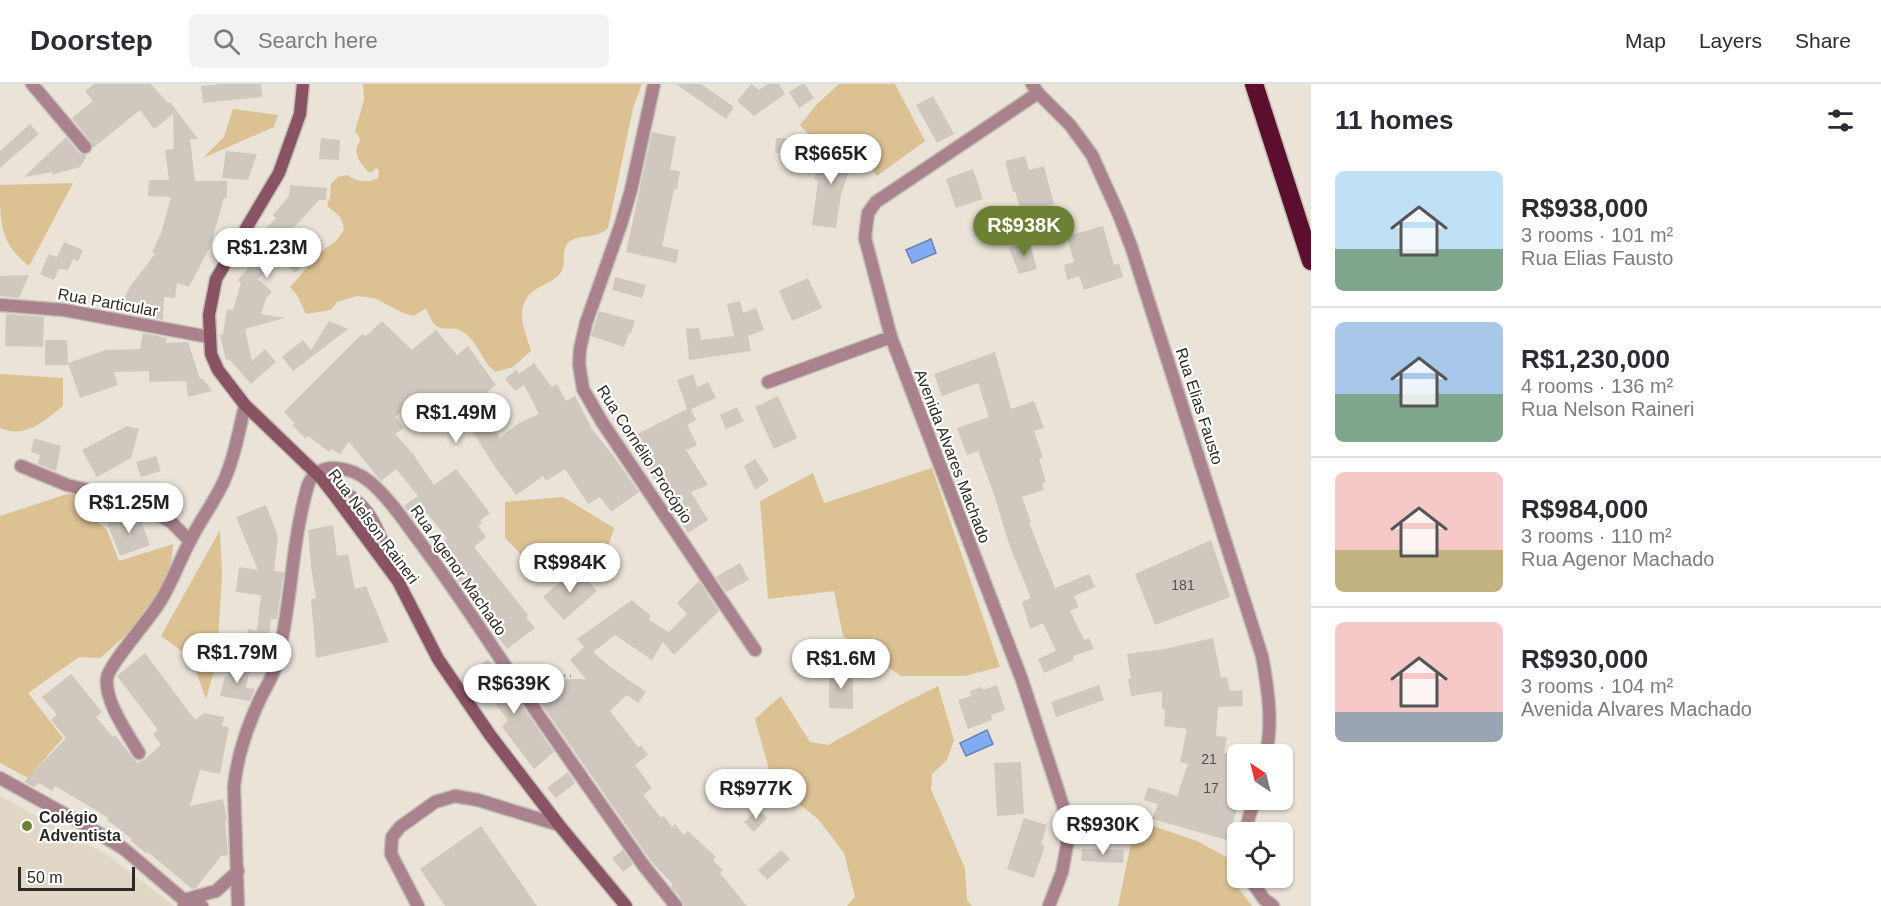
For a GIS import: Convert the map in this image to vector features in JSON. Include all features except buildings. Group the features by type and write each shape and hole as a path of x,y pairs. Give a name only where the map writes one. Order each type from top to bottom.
{"highway":[{"path":"1254,84 1311,261"}],"main road":[{"name":"Rua Nelson Raineri","path":"303,84 300,114 279,172 216,279 209,315 211,354 218,370 245,405 318,476 398,581 438,659 490,735 559,825 626,906"}],"street":[{"path":"32,84 85,147"},
{"name":"Rua Cornélio Procópio","path":"654,84 625,213 581,340 579,357 581,378 583,389 597,414 755,650"},
{"name":"Avenida Alvares Machado","path":"1035,88 876,202 868,213 866,238 891,337 1022,680 1064,807 1067,818 1067,845 1062,872 1049,906"},
{"name":"Rua Elias Fausto","path":"1035,88 1070,125 1092,155 1131,246 1262,656 1268,692 1267,744"},
{"name":"Rua Particular","path":"0,305 64,310 209,337"},
{"path":"768,382 891,337"},
{"path":"139,753 111,700 107,675 158,607 189,541 223,483 237,440 245,405"},
{"path":"21,466 67,485 141,504 171,522 189,541"},
{"name":"Rua Agenor Machado","path":"318,476 325,468 342,469 356,473 381,492 441,571 644,866 676,906"},
{"path":"238,906 234,787 236,769 246,735 277,665 305,494 310,480 318,476"},
{"path":"0,778 124,849 184,903 202,906"},
{"path":"418,906 391,854 392,837 400,827 435,802 454,796 478,800 559,825"},
{"path":"184,903 216,891 238,871"},
{"path":"1256,888 1273,906"}],"lane":[{"path":"318,476 345,489 372,513 398,581"}],"path":[{"path":"512,675 571,676"}],"shaded area":[{"path":"363,84 642,84 633,108 608,228 599,234 569,242 565,249 563,269 559,275 530,294 525,301 522,317 531,351 513,367 495,372 466,334 460,330 439,327 430,318 426,308 414,316 374,298 357,296 337,302 331,310 306,314 297,295 290,287 344,230 340,218 327,206 331,184 338,177 347,175 362,181 378,178 379,170 376,168 368,172 357,154 360,139 355,131 364,100"},
{"path":"839,84 895,84 925,141 877,176 856,149 836,139 809,135 800,125 817,104"},
{"path":"233,109 278,115 274,127 203,158 224,137"},
{"path":"73,183 29,266 19,258 7,241 0,211 0,185"},
{"path":"0,374 63,378 63,406 42,422 26,430 9,431 0,428"},
{"path":"932,468 1000,667 964,676 901,676 843,636 834,591 768,599 760,501 813,473 824,503"},
{"path":"75,493 92,498 98,523 107,530 119,561 173,544 171,565 157,598 149,609 131,630 100,658 79,657 28,693 63,738 28,778 0,763 0,516"},
{"path":"563,497 614,528 597,582 570,558 548,582 505,538 505,502"},
{"path":"220,530 222,574 217,660 206,699 191,658 161,636"},
{"path":"938,686 954,740 947,760 932,774 931,789 965,868 967,900 972,906 847,906 855,897 844,853 818,819 773,783 755,719 781,696 810,742 828,745"},
{"name":"Colégio Adventista","path":"0,796 109,856 174,906 0,906"},
{"path":"1136,820 1197,841 1227,857 1227,888 1238,888 1252,906 1118,906"}],"water":[{"path":"931,239 936,253 912,263 906,250"},
{"path":"987,730 993,744 966,756 960,743"}],"place":[{"name":"Colégio Adventista","path":"27,826"}]}
